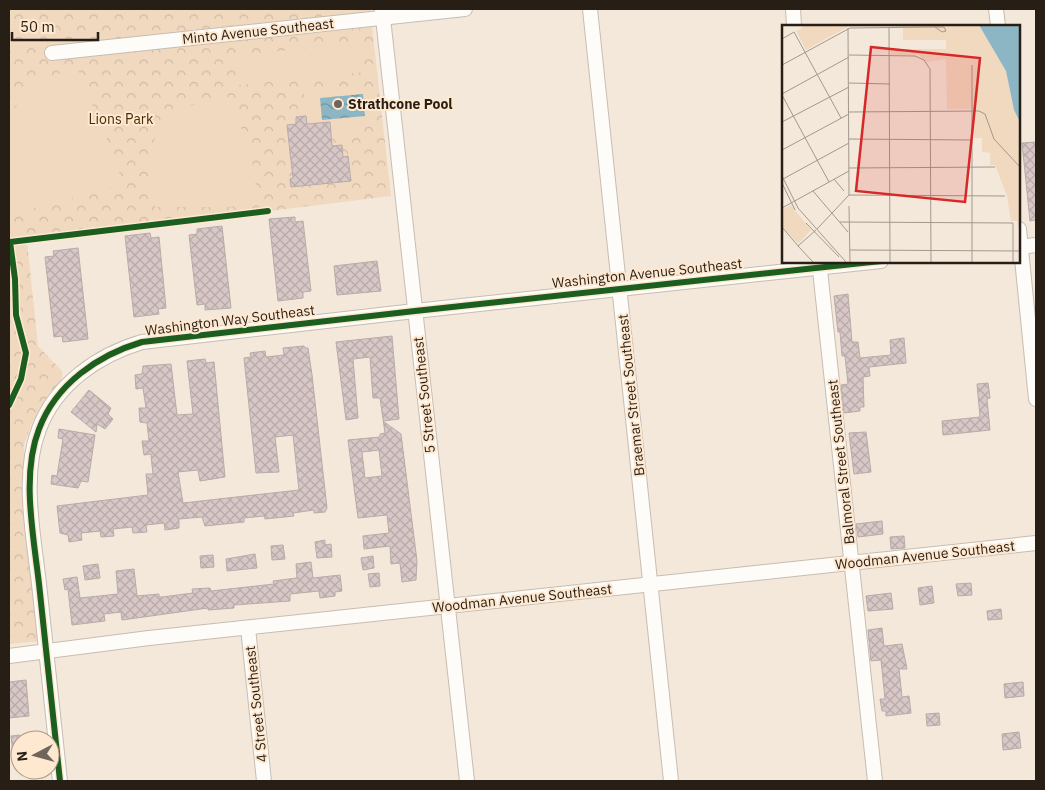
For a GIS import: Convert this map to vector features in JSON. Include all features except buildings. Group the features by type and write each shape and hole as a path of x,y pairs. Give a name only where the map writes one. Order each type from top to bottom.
{"street":[{"name":"Minto Avenue Southeast","path":"52,53 180,39 382,13 465,9"},
{"name":"Braemar Street Southeast","path":"590,9 671,781"},
{"path":"793,9 794,25"},
{"path":"996,9 998,25"},
{"name":"5 Street Southeast","path":"382,13 467,781"},
{"path":"1036,245 1020,247 1036,399"},
{"name":"Washington Avenue Southeast","path":"415,310 620,289 820,264 861,262"},
{"name":"Balmoral Street Southeast","path":"820,264 875,781"},
{"name":"Washington Way Southeast","path":"60,781 30,485 30,466 35,442 46,414 62,390 79,374 117,350 142,342 415,310"},
{"name":"Woodman Avenue Southeast","path":"9,656 248,628 1036,543"},
{"name":"4 Street Southeast","path":"248,628 264,781"}],"green space":[{"name":"Lions Park","path":"9,9 370,9 391,196 27,241 38,346 62,371 62,374 60,383 50,392 31,425 24,445 24,469 41,641 9,644"},
{"path":"362,42 365,72 240,85 237,56"},
{"path":"77,68 120,171 111,187 9,215 9,117 22,97 43,79"},
{"name":"Strathcone Pool","path":"368,86 372,124 363,125 359,136 332,139 330,122 307,124 304,93"},
{"path":"231,97 252,162 256,187 246,204 229,207 155,207 149,184 148,163 152,145 160,130 173,117 189,107 208,100"}],"water":[{"path":"363,94 365,116 322,120 320,98"}],"cycle path":[{"path":"9,405 21,379 26,353 16,315 15,279 10,242 268,211"},
{"path":"60,781 32,532 30,468 33,448 39,429 56,398 67,385 95,363 142,342 872,262"}],"place":[{"name":"Strathcone Pool","path":"338,104"}]}
